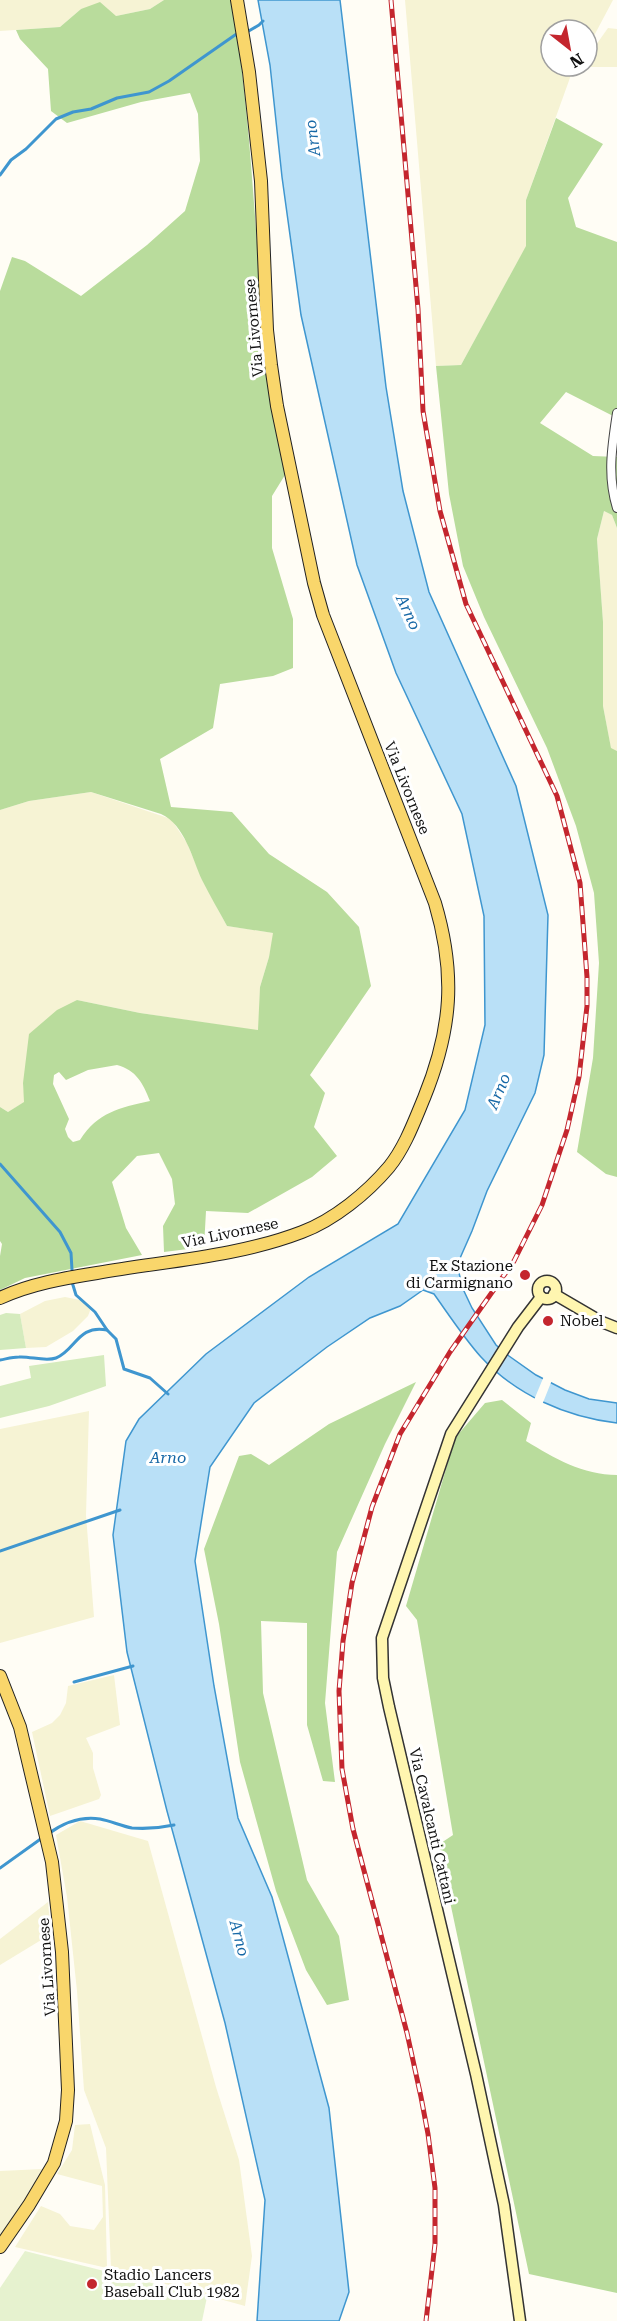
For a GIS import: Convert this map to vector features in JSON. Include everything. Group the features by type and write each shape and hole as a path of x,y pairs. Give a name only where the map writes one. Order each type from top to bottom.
{"main road":[{"name":"Via Livornese","path":"0,1298 38,1285 73,1277 218,1254 258,1245 303,1232 332,1216 362,1194 390,1166 410,1133 440,1053 448,1009 449,970 445,935 324,615 305,542 277,406 267,330 261,181 249,72 237,0"},
{"name":"Via Livornese","path":"0,1676 20,1727 52,1862 62,1952 67,2054 66,2121 54,2163 0,2247"}],"street":[{"path":"617,413 610,458 612,493 617,508"},
{"name":"Via Cavalcanti Cattani","path":"520,2321 504,2205 476,2074 389,1707 381,1661 382,1638 451,1434 518,1327 541,1297 548,1299 554,1294 602,1322 617,1328"}],"shaded area":[{"path":"0,0 164,0 150,9 116,16 81,9 60,27 0,31"},
{"path":"405,0 613,0 599,26 599,18 539,18 539,78 570,78 526,200 527,245 461,365 436,366"},
{"path":"608,28 617,29 617,67 599,67 599,41"},
{"path":"604,511 612,515 617,528 617,751 611,749 603,706 603,622 597,539"},
{"path":"91,792 171,819 187,843 203,881 227,926 274,933 260,987 259,1031 140,1013 77,1000 23,1083 25,1102 8,1112 0,1107 0,810 29,801"},
{"path":"65,1297 80,1300 89,1305 91,1308 88,1316 73,1331 46,1347 26,1348 20,1314 45,1301"},
{"path":"89,1411 86,1515 94,1617 0,1643 0,1429"},
{"path":"114,1675 120,1725 86,1738 93,1753 93,1768 101,1795 99,1799 50,1816 32,1732 52,1723 60,1715 66,1703 68,1686"},
{"path":"80,1821 148,1841 216,2087 239,2160 252,2256 245,2306 111,2269 106,2148 84,2090 67,1897 56,1835"},
{"path":"48,1902 51,1934 0,1965 0,1939"},
{"path":"90,2124 105,2185 107,2268 15,2247 41,2206 60,2214 70,2226 94,2230 103,2217 102,2186 57,2174 72,2150 75,2125"},
{"path":"43,2169 44,2173 0,2235 0,2171"}],"green space":[{"path":"164,0 232,0 250,149 271,399 285,475 272,496 272,548 293,619 293,668 273,676 220,684 213,728 160,759 171,807 232,812 269,854 327,892 359,927 371,986 310,1075 325,1093 314,1127 337,1156 312,1177 248,1213 206,1211 204,1247 164,1252 163,1226 175,1204 172,1179 159,1153 137,1156 112,1182 126,1228 142,1255 25,1278 0,1290 2,1244 0,1241 0,1107 8,1112 24,1102 23,1083 29,1034 57,1010 77,1000 140,1013 258,1030 260,987 273,933 227,926 202,880 182,834 169,819 161,814 91,792 29,801 0,810 0,291 12,257 25,261 81,296 147,245 185,211 200,161 198,114 190,93 141,102 67,123 51,111 48,69 20,39 16,30 60,27 81,9 100,2 116,16 150,9","holes":["117,1065 124,1067 138,1078 150,1101 129,1106 102,1117 80,1140 73,1142 65,1129 69,1119 53,1084 54,1075 59,1072 66,1080 88,1070"]},
{"path":"556,118 603,144 568,198 576,227 617,242 617,418 566,392 540,423 593,456 617,457 617,528 612,515 604,511 597,539 603,622 603,706 611,748 617,751 617,1177 606,1174 577,1152 593,1058 599,963 594,893 576,826 547,748 484,617 463,566 449,494 436,366 461,365 526,246 526,200"},
{"path":"20,1314 26,1348 0,1350 0,1315"},
{"path":"104,1355 106,1386 49,1406 0,1418 0,1386 31,1378 29,1366"},
{"path":"416,1382 385,1444 337,1552 325,1703 335,1782 323,1781 307,1725 307,1623 261,1621 263,1693 307,1880 339,1936 349,2000 327,2005 306,1970 276,1891 240,1762 219,1624 204,1549 239,1456 251,1454 269,1465 329,1424"},
{"path":"502,1400 531,1423 526,1441 581,1469 617,1475 617,2293 529,2274 438,1845 453,1835 417,1620 406,1606 455,1438 485,1403"},
{"path":"25,2251 207,2297 202,2321 0,2321 0,2288"}],"water":[{"name":"Arno","path":"258,0 340,0 386,387 403,491 429,592 516,786 548,915 544,1055 535,1093 487,1191 457,1265 463,1289 472,1308 496,1345 509,1356 536,1375 565,1390 589,1399 617,1403 617,1423 579,1416 526,1393 481,1357 434,1294 423,1290 400,1306 370,1318 327,1347 254,1403 210,1467 195,1561 214,1686 238,1818 272,1897 329,2108 349,2292 339,2321 257,2321 265,2200 225,2023 167,1811 127,1652 113,1535 126,1441 139,1419 206,1354 309,1277 398,1224 465,1110 485,1025 484,916 462,814 396,673 357,565 301,315 282,177 270,65"}],"pier":[{"path":"544,1376 552,1380 542,1405 534,1400"}],"waterway":[{"path":"247,32 263,21"},
{"path":"0,175 11,160 26,149 56,119 73,112 91,109 117,98 149,92 240,33"},
{"path":"0,1164 60,1232 71,1253 72,1270"},
{"path":"72,1282 76,1295 95,1312 107,1330"},
{"path":"0,1360 16,1357 56,1358 83,1334 97,1329 107,1330 116,1339 124,1369 150,1378 168,1394"},
{"path":"0,1551 120,1510"},
{"path":"74,1682 133,1666"},
{"path":"48,1834 66,1824 86,1819 100,1819 132,1828 174,1825"},
{"path":"0,1868 42,1838"}],"railway":[{"path":"391,0 418,309 423,411 440,511 466,604 557,796 580,883 587,977 587,1006 579,1077 567,1130 542,1205 514,1261 450,1352 400,1434 372,1507 352,1583 343,1641 339,1691 342,1769 353,1829 407,2033 428,2134 435,2188 435,2244 426,2321"}],"place":[{"name":"Ex Stazione di Carmignano","path":"525,1275"},
{"name":"Nobel","path":"548,1321"},
{"name":"Stadio Lancers Baseball Club 1982","path":"92,2284"}]}
